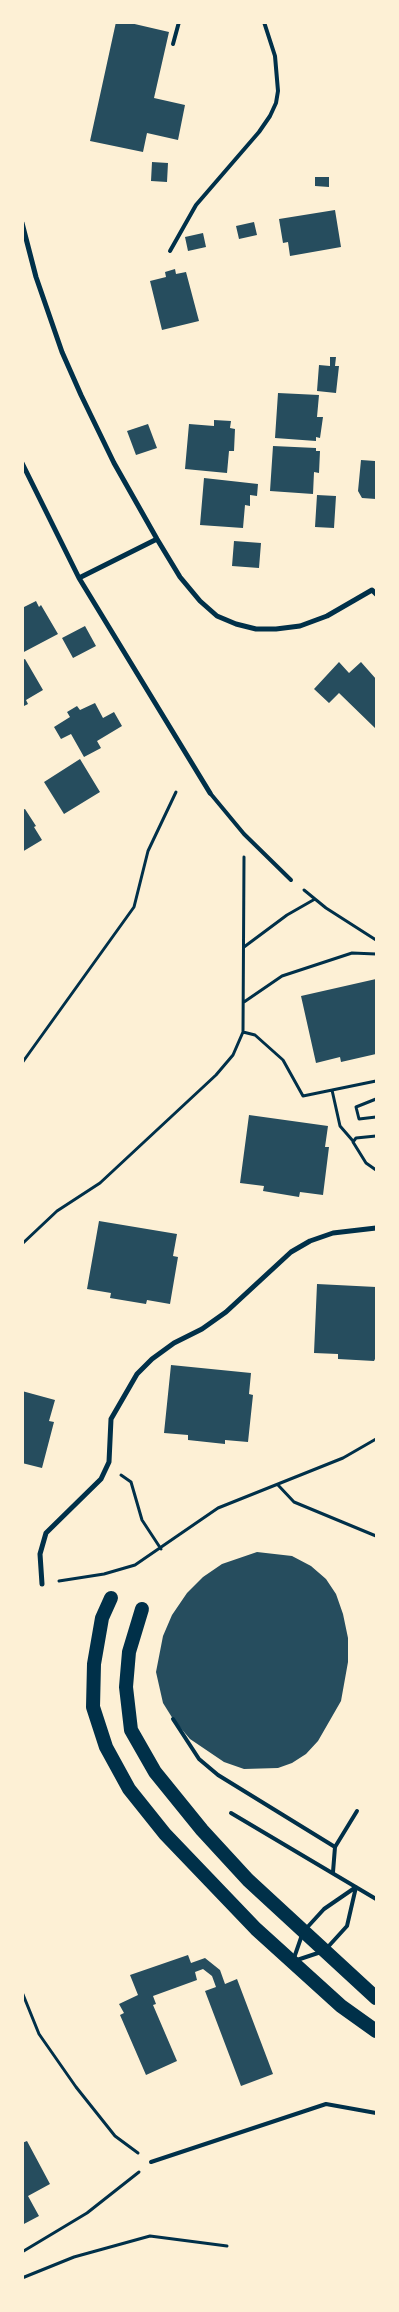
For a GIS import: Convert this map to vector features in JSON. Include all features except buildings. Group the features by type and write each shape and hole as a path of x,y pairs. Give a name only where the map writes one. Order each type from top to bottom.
{"highway":[{"path":"111,1598 102,1618 94,1664 93,1707 106,1747 129,1789 218,1892 341,2006 376,2031"},
{"path":"142,1609 129,1652 127,1678 131,1730 155,1772 202,1830 248,1880 376,1998"}],"street":[{"path":"22,222 36,277 62,352 114,464 180,576 200,601 217,616 236,624 256,629 276,629 327,616 375,590"},
{"path":"22,463 79,578 210,793"},
{"path":"79,578 157,539"},
{"path":"42,1584 40,1554 46,1533 101,1479 107,1469 112,1419 137,1374 152,1359 174,1343 202,1329 226,1312 298,1248 333,1233 376,1228"}],"lane":[{"path":"173,44 179,22"},
{"path":"170,251 196,205 236,160 270,116 278,91 275,56 264,22"},
{"path":"210,793 244,834 292,880"},
{"path":"173,1719 198,1759 218,1775 335,1847"},
{"path":"332,1872 335,1847 357,1811"},
{"path":"231,1813 376,1900"},
{"path":"292,1962 303,1932 324,1908 356,1887"},
{"path":"292,1962 324,1951 347,1926 356,1887"},
{"path":"151,2162 326,2104 376,2113"}],"path":[{"path":"22,1063 134,907 148,850 176,792"},
{"path":"22,1244 57,1211 100,1183 216,1075 233,1055 244,1032 244,834"},
{"path":"292,880 376,940"},
{"path":"243,948 287,915 315,898"},
{"path":"243,1002 282,976 352,953 376,954"},
{"path":"244,1032 255,1035 283,1060 303,1096 376,1081"},
{"path":"332,1090 340,1126 353,1140 366,1163 376,1170"},
{"path":"376,1099 356,1107 359,1119 376,1117"},
{"path":"353,1140 376,1136"},
{"path":"42,1584 104,1574 135,1565 161,1549 218,1508 343,1458 376,1440"},
{"path":"107,1469 131,1482 142,1520 161,1549"},
{"path":"278,1485 294,1502 376,1536"},
{"path":"22,1992 39,2034 76,2087 115,2136 151,2162 88,2213 22,2252"},
{"path":"22,2278 74,2257 150,2236 227,2246"}]}
